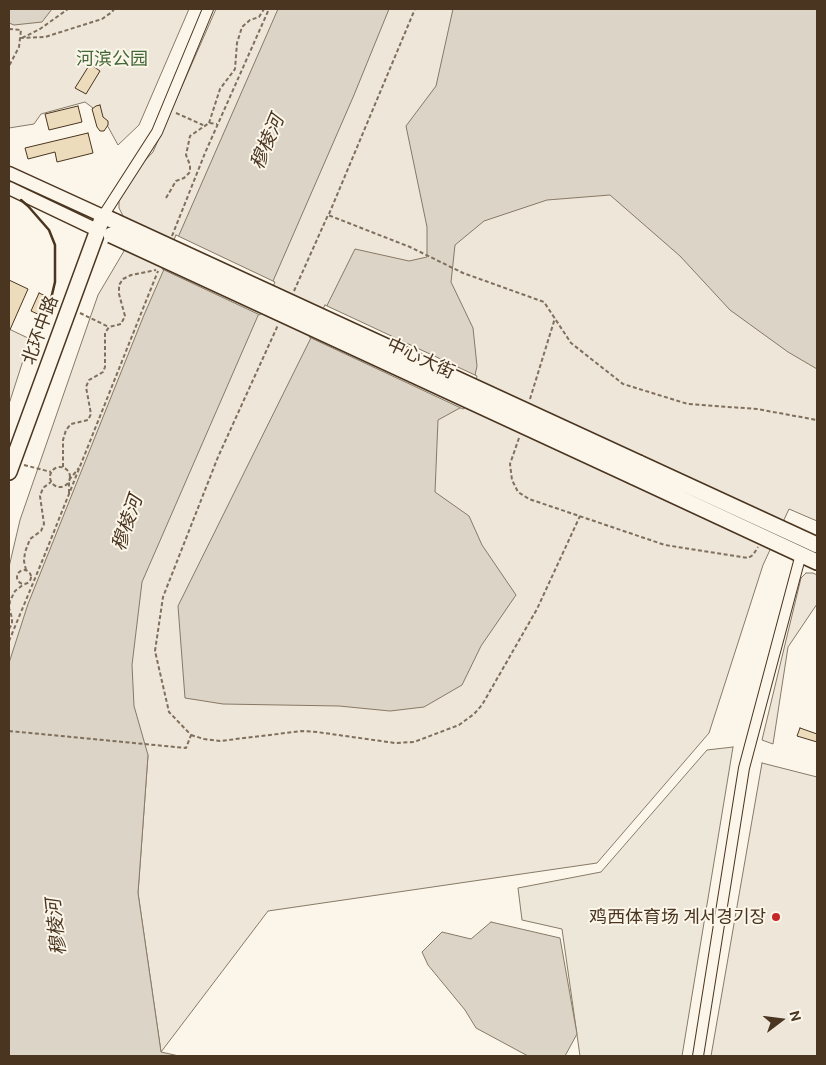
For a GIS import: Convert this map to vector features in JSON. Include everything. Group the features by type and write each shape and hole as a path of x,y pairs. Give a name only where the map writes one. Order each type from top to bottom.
{"highway":[{"name":"北环中路","path":"10,467 68,308 107,226"},
{"name":"北环中路","path":"9,446 79,249 107,226"},
{"name":"中心大街","path":"107,226 636,470 817,545"},
{"name":"中心大街","path":"636,470 763,538 817,562"}],"main road":[{"name":"中心大街","path":"9,173 107,226"},
{"name":"中心大街","path":"9,188 107,226"}],"street":[{"name":"北环中路","path":"107,226 157,132 208,9"},
{"path":"698,1056 744,768 801,554"}],"path":[{"path":"20,38 40,29 68,9"},
{"path":"20,38 46,37 102,19 114,9"},
{"path":"209,123 220,89 235,69 237,43 242,27 250,20 259,17 264,9"},
{"path":"169,242 218,124 269,9"},
{"path":"292,296 414,9"},
{"path":"9,29 22,30 19,47 9,66"},
{"path":"167,109 204,126"},
{"path":"166,198 176,181 184,178 190,172 190,165 186,156 190,136 209,123 218,124"},
{"path":"328,215 410,247 463,273 544,302 571,343 623,384 688,404 757,409 817,420"},
{"path":"9,641 158,270 130,274 123,279 119,285 119,294 125,316 121,324 109,327 68,308"},
{"path":"530,400 554,318"},
{"path":"279,322 218,457 163,597 154,651 169,712 191,735 220,741 317,732 395,742 414,742 459,725 474,714 482,705 537,609 580,516"},
{"path":"63,467 63,440 66,430 71,424 88,420 91,414 86,387 89,380 103,372 105,367 104,342 105,334 109,327"},
{"path":"519,437 510,464 512,480 518,492 529,499 666,545 748,558 753,556 763,538"},
{"path":"51,482 56,486 62,487 80,466"},
{"path":"10,467 51,472 56,468 63,467 68,471 69,495"},
{"path":"51,472 51,482"},
{"path":"9,629 12,624 9,608 10,601 15,591 31,579 24,561 25,552 30,539 41,531 44,524 45,519 40,496 43,488 51,482"},
{"path":"24,584 19,583 16,577 20,571 26,570"},
{"path":"9,731 186,748 191,735"}],"green space":[{"name":"河滨公园","path":"9,9 189,9 139,125 118,145 101,114 85,102 41,114 34,124 9,128"},
{"path":"216,9 817,9 817,521 789,509 763,565 709,733 597,863 268,911 161,1052 138,893 148,755 9,745 9,567 20,520 98,295 124,251 125,220 119,208 116,195 121,186 153,152"},
{"path":"9,329 30,339 9,404"},
{"path":"806,573 817,575 817,604 788,647 773,744 762,740 801,578"},
{"name":"鸡西体育场 계서경기장","path":"762,763 817,777 817,1056 711,1056"}],"shaded area":[{"path":"733,747 682,1056 580,1056 562,929 522,920 518,888 601,872 707,750"}],"water":[{"path":"9,9 52,9 42,22 14,25 9,23"},
{"name":"穆棱河","path":"278,9 389,9 354,95 142,582 132,665 134,706 148,755 138,893 161,1052 179,1056 9,1056 9,663 28,604 144,315"},
{"path":"453,9 817,9 817,369 788,352 730,310 680,256 610,195 547,200 484,221 455,245 451,282 473,328 477,366 469,403 438,420 435,492 469,516 482,545 516,595 481,646 462,685 424,707 390,711 339,706 223,704 185,698 178,606 355,249 409,261 427,257 427,227 406,126 436,86"},
{"path":"491,922 560,938 577,1034 565,1056 528,1056 476,1028 465,1010 428,965 422,952 442,932 471,939"}],"pier":[{"path":"176,235 275,282 260,315 162,269"},
{"path":"325,305 477,376 471,404 463,409 309,337"}],"building":[{"path":"90,64 100,71 86,94 75,88"},
{"path":"100,105 103,117 108,121 104,131 100,131 97,127 92,109"},
{"path":"78,106 82,122 49,130 45,114"},
{"path":"88,133 93,153 57,162 55,152 28,159 25,148"},
{"path":"9,280 28,289 9,332"},
{"path":"39,293 50,298 42,316 31,311"},
{"path":"800,728 817,734 817,742 797,736"}],"wall":[{"path":"21,200 49,230 55,245 55,282 50,303"}],"place":[{"name":"鸡西体育场 계서경기장","path":"776,917"}]}
